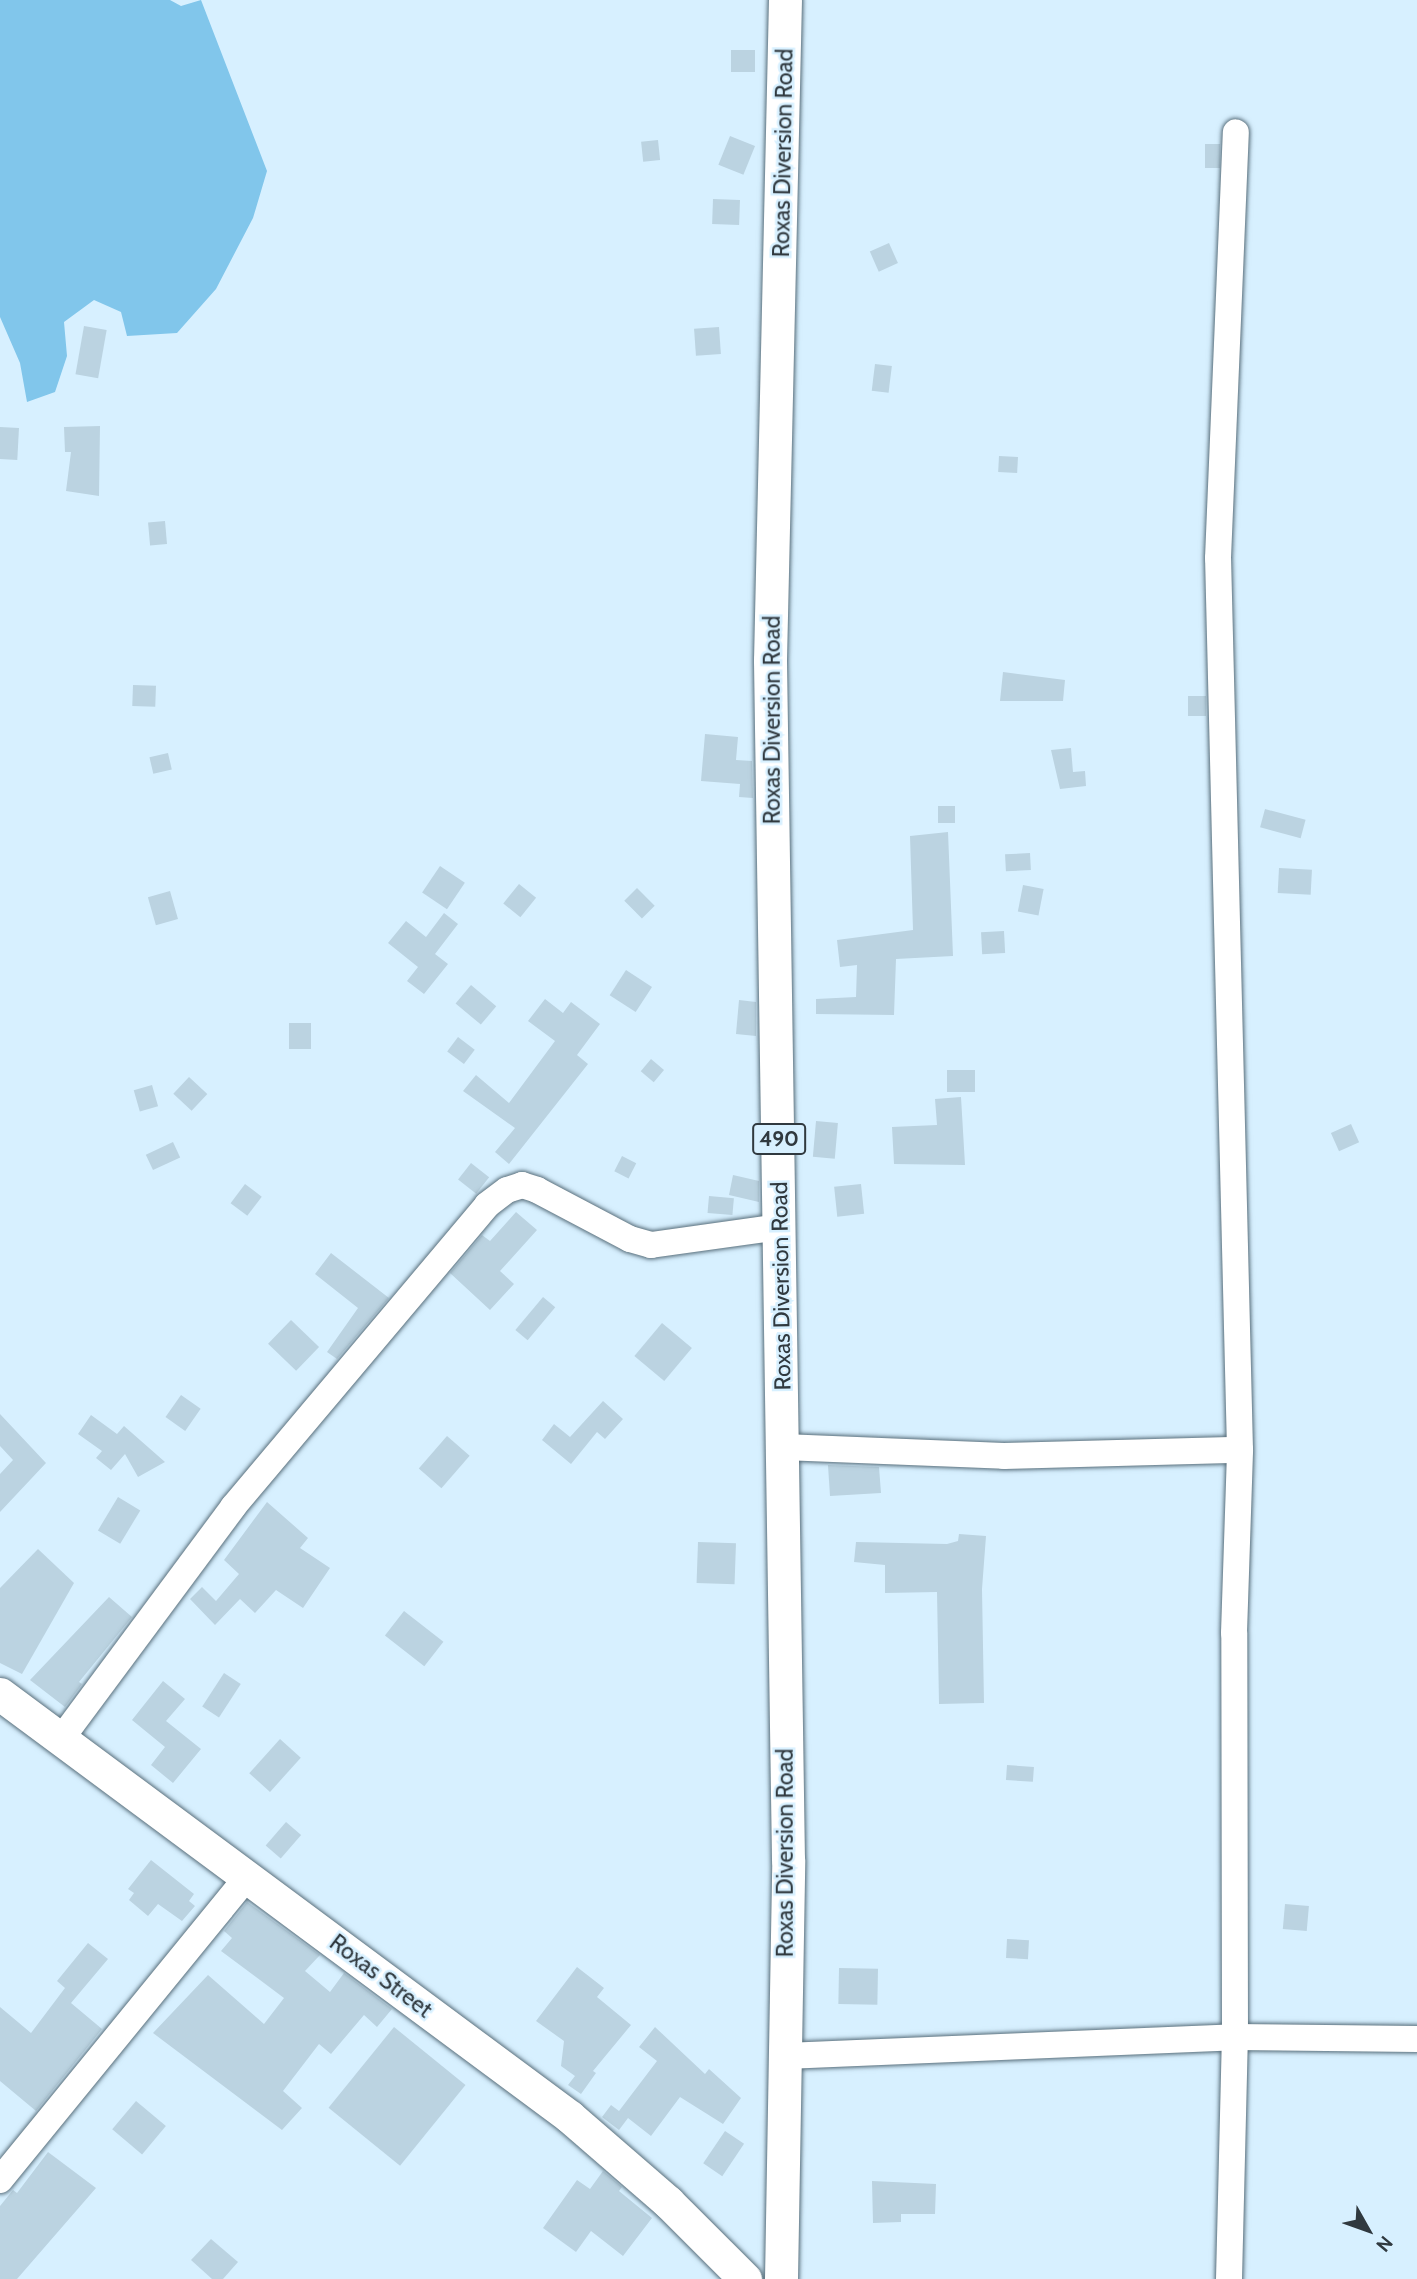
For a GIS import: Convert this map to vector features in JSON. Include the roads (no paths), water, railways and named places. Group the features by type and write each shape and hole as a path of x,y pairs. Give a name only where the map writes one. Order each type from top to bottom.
{"main road":[{"name":"Roxas Diversion Road","path":"781,2279 785,2056 783,1447 769,660 785,0"},
{"name":"Roxas Street","path":"0,1693 570,2117 734,2274"}],"street":[{"path":"1229,2279 1235,2037 1234,1633 1240,1450 1218,558 1236,132"},
{"path":"61,1739 233,1507 487,1205 507,1190 522,1185 537,1190 630,1239 651,1245 779,1227"},
{"path":"783,1447 1004,1456 1240,1450"},
{"path":"0,2180 248,1876"},
{"path":"785,2056 1235,2037 1417,2039"}],"water":[{"path":"0,0 170,0 181,6 201,0 267,171 253,218 216,289 177,333 127,336 121,312 94,300 64,322 67,356 55,392 27,402 20,363 0,317"}]}
